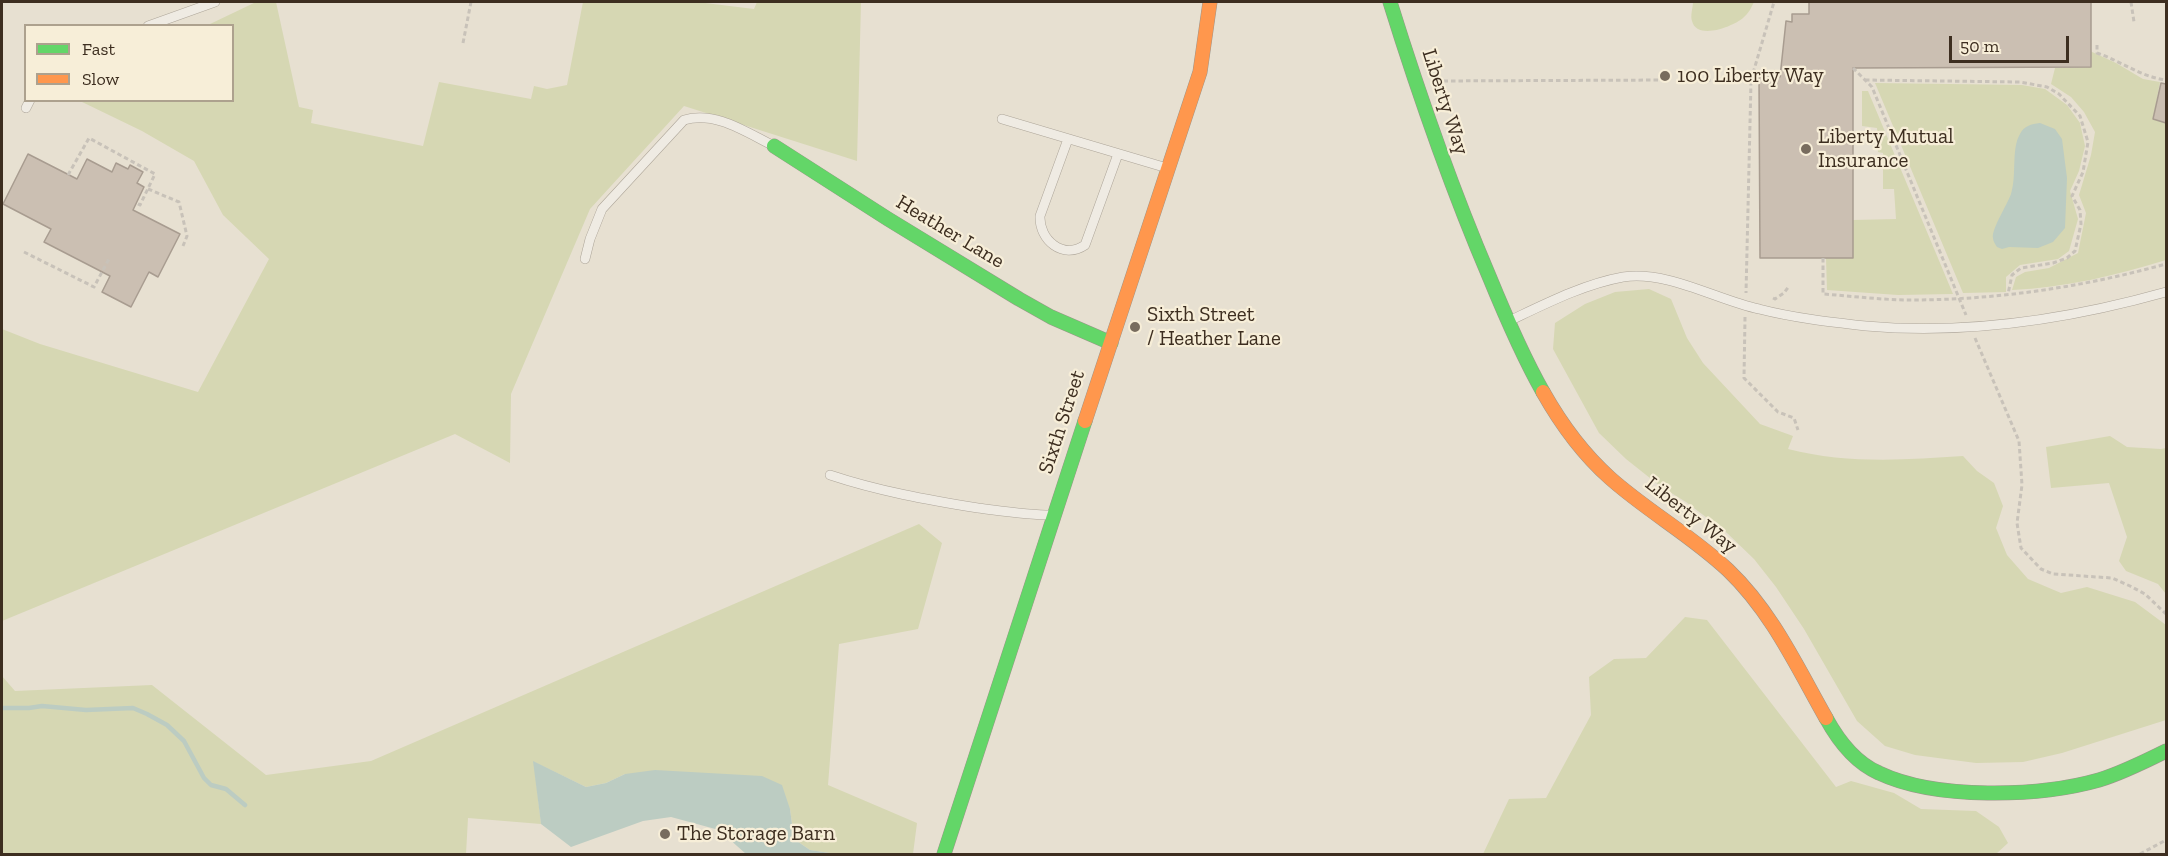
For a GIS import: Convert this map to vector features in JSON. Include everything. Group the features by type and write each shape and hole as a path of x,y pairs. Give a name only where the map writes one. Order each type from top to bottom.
{"street":[{"name":"Sixth Street","path":"945,855 1053,515 1200,72 1210,2"},
{"name":"Liberty Way","path":"1390,2 1454,193 1527,365 1554,414 1596,466 1730,572 1765,613 1834,733 1847,748 1877,772 1919,787 1954,790 2049,790 2112,776 2166,751"},
{"name":"Heather Lane","path":"774,146 1019,299 1051,317 1111,343"}],"lane":[{"path":"154,24 215,2"},
{"path":"585,259 602,209 684,120 697,116 710,117 774,146"},
{"path":"1002,119 1169,169"},
{"path":"1068,139 1040,216 1040,226 1050,243 1065,250 1078,250 1085,245 1118,154"},
{"path":"1508,321 1570,294 1624,277 1678,283 1745,305 1813,321 1859,325 1971,327 2080,313 2166,292"},
{"path":"830,474 861,485 953,504 1021,514 1053,515"}],"path":[{"path":"463,43 471,2"},
{"path":"1774,2 1751,81 1744,378 1778,412 1794,418 1798,429"},
{"path":"2131,2 2134,22"},
{"path":"2097,45 2097,53 2113,58 2144,75 2166,80"},
{"path":"1853,68 1872,87 2019,441 2022,485 2017,523 2021,548 2041,568 2053,574 2112,578 2130,586 2145,594 2166,614"},
{"path":"1436,81 1668,80"},
{"path":"1691,80 1751,81"},
{"path":"1864,80 2020,82 2047,87 2059,94 2079,116 2085,127 2088,142 2083,172 2072,196 2080,210 2081,224 2075,251 2067,258 2053,263 2022,268 2012,275 2008,294"},
{"path":"68,175 89,138 155,174 140,205 136,203"},
{"path":"148,188 179,202 187,236 183,246"},
{"path":"24,252 94,287 110,257"},
{"path":"1823,258 1823,294 1909,300 2008,294 2094,283 2166,264"},
{"path":"1766,297 1775,299 1789,286"},
{"path":"1746,292 1756,294"},
{"path":"2140,855 2166,840"},
{"path":"2149,850 2152,855"}],"green space":[{"path":"256,2 276,2 299,107 313,110 311,123 423,146 439,82 531,99 534,86 547,89 567,85 583,2 697,2 754,9 757,2 861,2 857,161 684,106 590,209 511,394 510,463 455,434 2,621 2,329 40,344 198,392 269,259 223,215 194,161 142,131 82,102 234,102 234,24 210,24"},
{"path":"1693,2 1754,2 1747,14 1738,21 1724,28 1708,31 1695,27 1691,14"},
{"path":"2090,51 2143,79 2160,82 2153,119 2166,123 2166,260 2090,280 2051,287 2012,290 2016,277 2025,272 2049,268 2078,253 2086,213 2079,195 2095,132 2084,112 2071,97 2051,84 2055,68 2090,67"},
{"path":"1875,83 2022,85 2045,89 2067,105 2080,123 2085,146 2079,171 2070,191 2078,219 2069,251 2058,259 2020,265 2006,277 2006,292 1963,293"},
{"path":"1862,91 1868,91 1953,294 1898,295 1827,290 1826,258 1853,258 1853,220 1896,219 1894,189 1883,189 1883,153 1878,152 1877,128 1862,126"},
{"path":"1649,289 1671,299 1687,338 1703,363 1760,424 1793,436 1788,449 1853,459 1963,456 1977,471 1994,483 2003,506 1996,528 2007,555 2028,579 2061,593 2087,587 2135,602 2166,625 2166,720 2062,753 2023,762 1976,763 1915,755 1885,746 1857,721 1804,629 1754,559 1727,533 1626,459 1599,433 1553,349 1555,323 1585,304 1615,292"},
{"path":"2110,436 2127,447 2166,448 2166,594 2158,584 2126,571 2119,561 2127,537 2109,483 2051,488 2046,447"},
{"path":"919,524 942,543 918,629 839,644 828,785 917,823 913,854 836,854 810,850 794,839 790,809 625,774 606,783 586,787 534,762 541,824 468,818 466,854 2,854 2,676 15,691 152,685 266,775 371,761"},
{"path":"1685,617 1707,620 1836,787 1851,781 1894,793 1921,809 1976,811 1999,827 2008,843 1996,854 1483,854 1509,799 1546,798 1591,715 1589,677 1614,659 1646,658"}],"shaded area":[{"path":"2040,123 2055,129 2062,139 2067,178 2065,228 2053,242 2038,248 2009,247 2002,249 1997,247 1993,234 2011,194 2017,140 2026,127"},
{"path":"533,761 586,787 606,783 625,774 655,770 762,776 782,785 790,809 794,839 810,850 836,854 746,854 719,830 671,817 643,821 571,847 541,824"}],"building":[{"name":"Liberty Mutual Insurance","path":"1809,2 2091,2 2091,67 1853,68 1853,258 1760,258 1759,77 1780,77 1786,21 1792,22 1792,14 1809,14"},
{"path":"2161,83 2166,84 2166,123 2153,119"},
{"path":"28,154 77,179 87,159 112,172 116,163 128,169 130,165 143,172 137,183 144,187 133,210 180,234 158,277 149,272 131,307 102,292 110,276 44,242 51,229 3,204"}],"waterway":[{"path":"2,708 42,706 86,710 133,708 167,725 184,741 204,778 211,785 226,789 245,805"}],"traffic: fast":[{"path":"1390,2 1424,106 1462,209 1508,320 1543,392"},
{"path":"774,146 1019,299 1051,317 1111,343"},
{"path":"944,854 1085,421"},
{"path":"1826,718 1848,750 1871,769 1902,782 1958,792 2018,792 2075,786 2116,774 2166,751"}],"traffic: slow":[{"path":"1085,421 1200,72 1210,2"},
{"path":"1543,392 1573,438 1590,459 1639,502 1714,558 1744,586 1783,641 1826,718"}],"place":[{"name":"100 Liberty Way","path":"1665,76"},
{"name":"Liberty Mutual Insurance","path":"1806,149"},
{"name":"Sixth Street / Heather Lane","path":"1135,327"},
{"name":"The Storage Barn","path":"665,834"}]}
